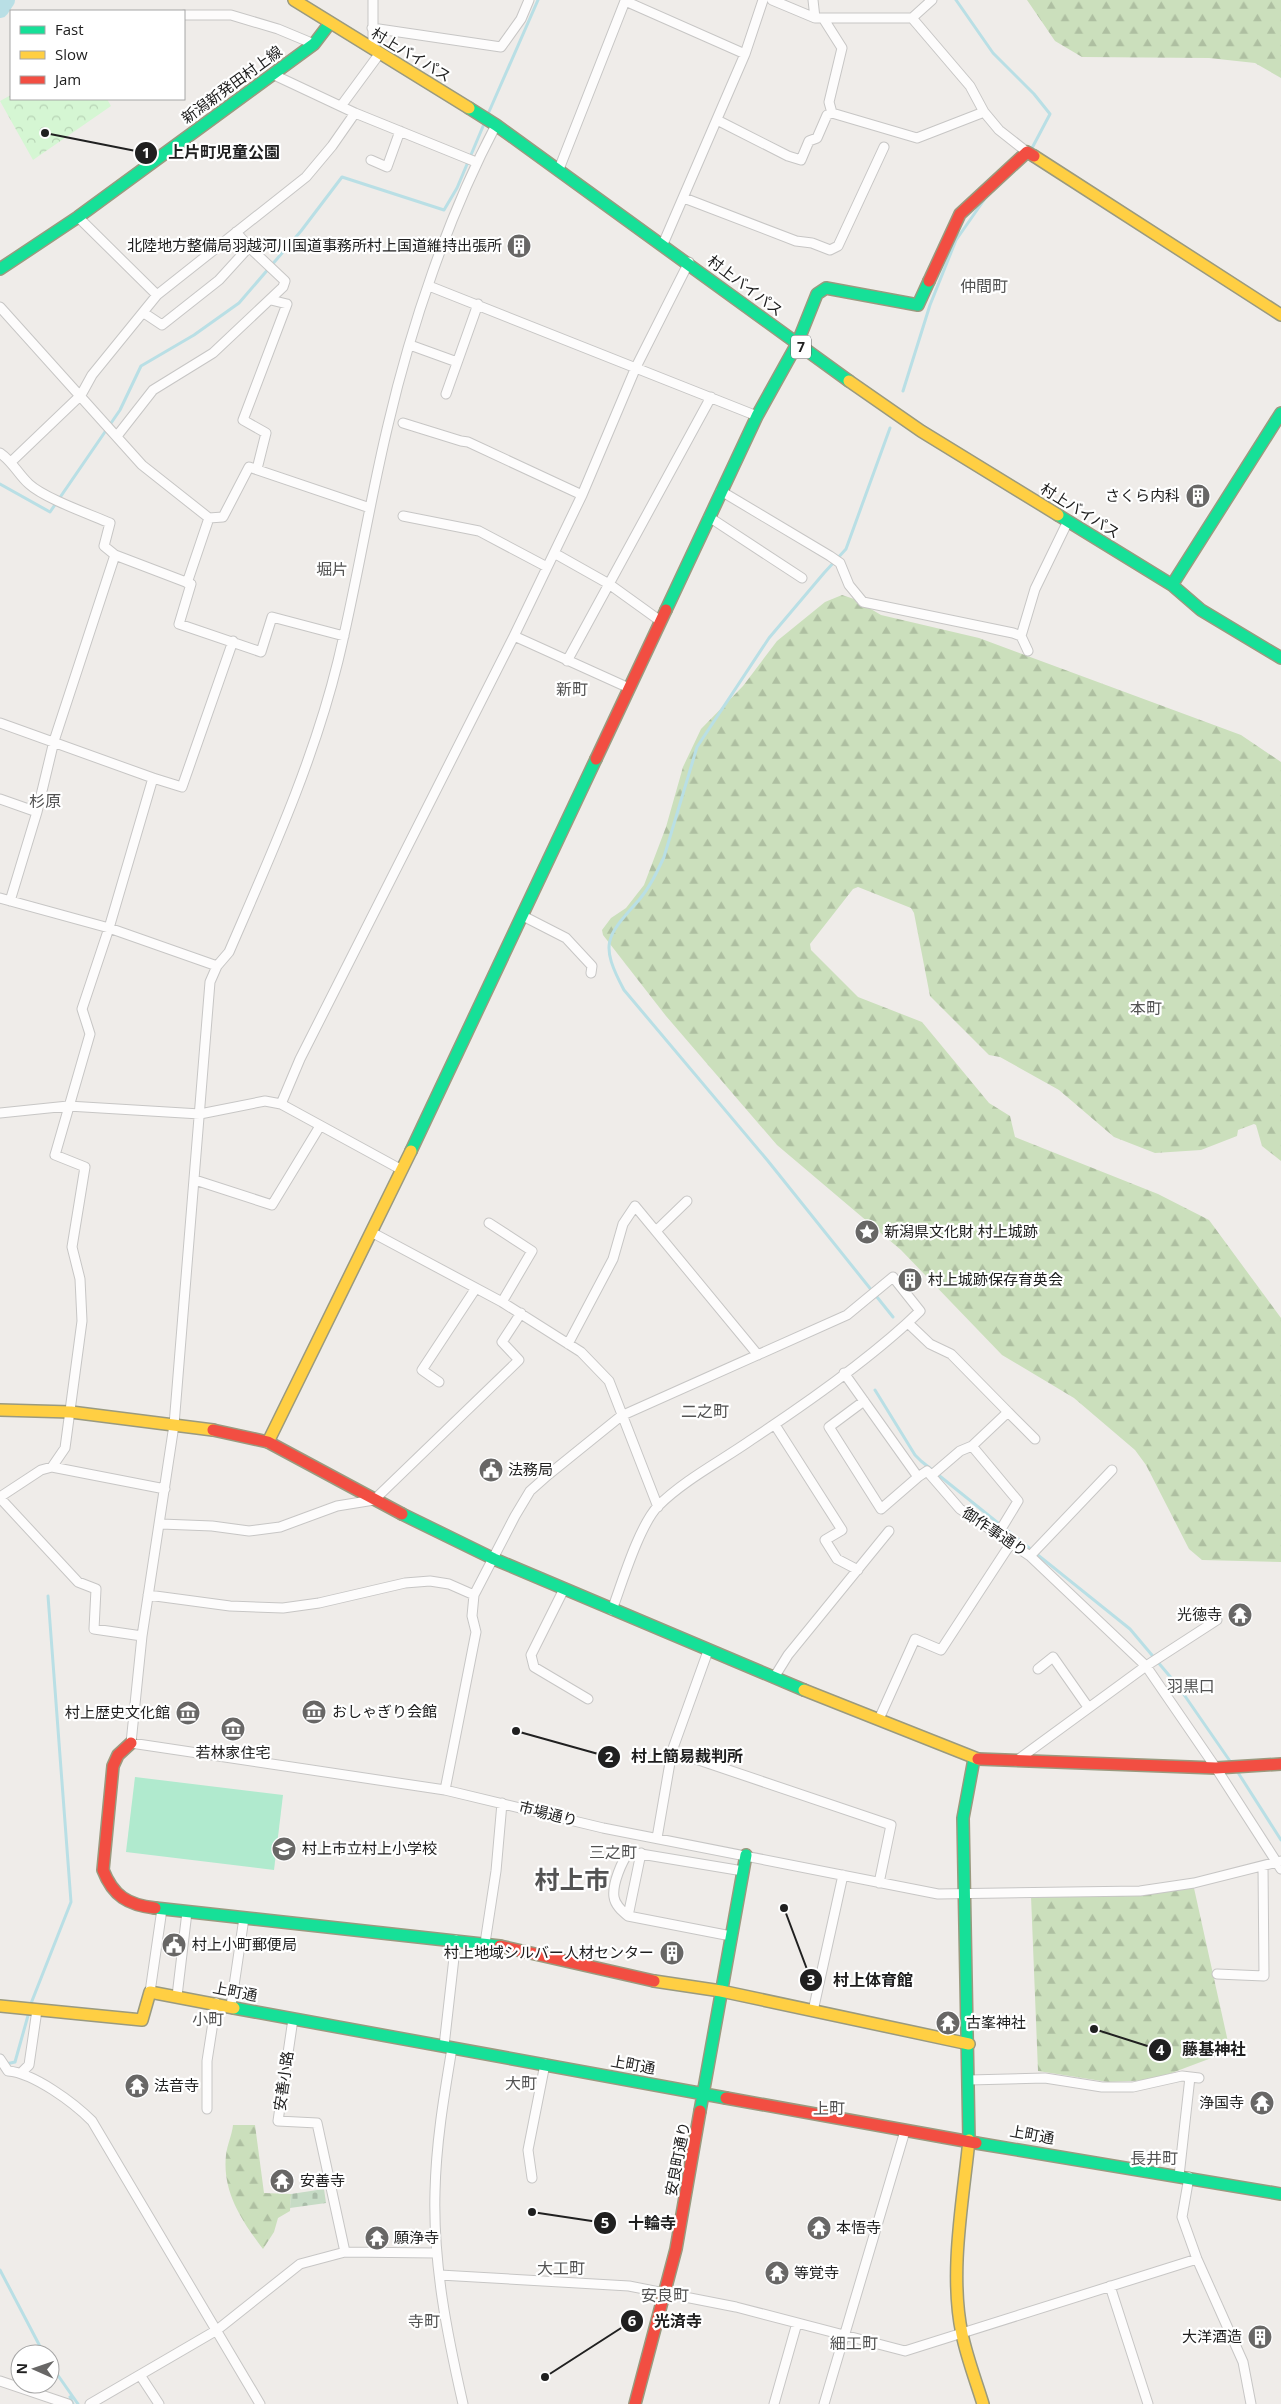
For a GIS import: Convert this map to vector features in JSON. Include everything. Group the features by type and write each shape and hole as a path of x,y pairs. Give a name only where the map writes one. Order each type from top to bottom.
{"main road":[{"name":"村上バイパス","path":"294,0 496,125 689,262 797,344 921,431 1172,584 1201,610 1281,658"},
{"name":"新潟新発田村上線","path":"0,269 78,217 314,44 330,23"},
{"path":"268,1442 373,1233 757,416 797,344 817,294 826,288 918,306 960,214 1027,152 1281,315"},
{"path":"1172,584 1281,413"},
{"path":"0,1410 71,1412 235,1433 268,1442 374,1500 494,1559 708,1651 775,1676 974,1759 1216,1768 1281,1764"},
{"path":"131,1743 118,1755 113,1766 104,1870 108,1886 118,1897 130,1903 187,1912 484,1943 679,1986 721,1992 969,2044"},
{"path":"974,1759 963,1818 963,1894 969,2044 969,2140 958,2242 958,2304 962,2334 983,2404"},
{"name":"安良町通り","path":"635,2404 676,2249 706,2093 721,1992 746,1855"},
{"path":"0,2006 142,2020 150,1992"},
{"name":"上町通","path":"150,1992 906,2131 969,2140 1281,2194"}],"street":[{"path":"340,106 376,51 372,28 373,0"},
{"path":"372,28 501,47 521,19 529,0"},
{"path":"663,244 717,120 744,54 763,0"},
{"path":"772,0 819,18 912,18 932,0"},
{"path":"813,0 819,18 842,48 829,102 832,113"},
{"path":"559,169 625,1 744,54"},
{"path":"185,15 231,15 278,29 314,44"},
{"path":"912,18 970,86 984,112 999,130 1027,152"},
{"path":"272,74 355,113 476,162"},
{"path":"717,120 788,156 802,160 809,141 817,138 827,115 832,113 917,138 984,112"},
{"path":"12,461 81,395 92,376 157,295 306,177 332,146 355,113"},
{"path":"131,1743 142,1636 161,1524 174,1425 210,982 217,966 229,952 300,785 322,720 344,636 395,398 410,345 476,162 496,125"},
{"path":"371,160 387,167 400,131"},
{"path":"684,198 796,241 812,243 830,250 838,246 884,147"},
{"path":"78,217 157,295"},
{"path":"117,436 153,390 213,353 283,287 285,281 236,232"},
{"path":"144,313 162,325 219,280 249,247"},
{"path":"281,1104 300,1059 404,858 547,568 582,495 636,367 689,262"},
{"path":"430,286 757,416"},
{"path":"257,470 266,433 243,420 287,304 271,300"},
{"path":"446,394 478,304"},
{"path":"0,307 142,465 209,518 223,517 249,467 370,508"},
{"path":"410,345 457,362"},
{"path":"566,661 711,398"},
{"path":"403,423 468,442 582,495"},
{"path":"0,453 12,461 29,485 60,502 110,523 104,546 115,555 192,584 179,624 261,652 272,617 344,636"},
{"path":"721,492 835,560 840,564 849,585 863,602 1021,636"},
{"path":"403,516 478,531 547,568"},
{"path":"709,517 802,578"},
{"path":"188,583 209,518"},
{"path":"1028,651 1021,636 1035,589 1068,521"},
{"path":"554,553 609,584 660,620"},
{"path":"10,901 37,812 54,741 115,555"},
{"path":"514,636 628,688"},
{"path":"0,723 182,788 232,641"},
{"path":"52,1468 65,1448 82,1321 80,1279 72,1247 85,1167 55,1155 90,1034 82,1009 109,928 153,778"},
{"path":"0,799 37,812"},
{"path":"0,898 109,928 217,966"},
{"path":"523,916 566,938 592,966 590,973"},
{"path":"0,1113 68,1106 200,1114 265,1101 281,1104 402,1170"},
{"path":"195,1180 272,1205 320,1126"},
{"path":"657,1230 687,1201"},
{"path":"568,1344 613,1259 622,1224 636,1206 758,1355"},
{"path":"489,1223 532,1251 502,1302"},
{"path":"373,1233 502,1302 581,1352 609,1381 621,1416 658,1507"},
{"path":"445,1790 476,1632 472,1616 474,1595 530,1491 621,1416 847,1315 893,1277 920,1311 844,1373 775,1425 690,1481 658,1507 646,1526 612,1610"},
{"path":"439,1382 422,1370 476,1288"},
{"path":"161,1524 212,1526 249,1531 280,1527 337,1506 374,1500 518,1360 502,1342 521,1313"},
{"path":"908,1322 930,1344 952,1354 1035,1439"},
{"path":"844,1373 918,1477"},
{"path":"864,1401 829,1427 881,1508 918,1477 927,1471 932,1475 960,1451 972,1446 1008,1412"},
{"path":"775,1425 842,1530 825,1540 837,1560 858,1570"},
{"path":"972,1446 1018,1501 998,1534"},
{"path":"142,1636 94,1629 96,1589 78,1582 0,1498 41,1470 52,1468 165,1488"},
{"path":"1030,1556 1112,1470"},
{"name":"御作事通り","path":"932,1475 960,1509 1030,1556 1146,1666 1280,1864"},
{"path":"775,1676 788,1655 889,1531"},
{"path":"879,1719 915,1639 941,1650 1011,1543"},
{"path":"148,1596 230,1606 283,1608 318,1603 404,1584 430,1581 449,1584 474,1595"},
{"path":"564,1589 531,1655 534,1667 588,1699"},
{"path":"1016,1762 1146,1666 1217,1620"},
{"path":"657,1838 672,1751 708,1651"},
{"path":"1038,1669 1053,1657 1088,1707"},
{"name":"市場通り","path":"131,1743 445,1790 603,1828 938,1894 1140,1890 1194,1883 1263,1866 1280,1864"},
{"path":"672,1751 891,1824 879,1883"},
{"path":"484,1943 496,1872 502,1803"},
{"path":"731,1936 628,1916 620,1909 614,1896 621,1862 630,1852 743,1871"},
{"path":"628,1916 641,1853"},
{"path":"1217,1974 1264,1976 1263,1866"},
{"path":"813,2011 843,1875"},
{"path":"150,1992 162,1909"},
{"path":"177,1996 187,1912"},
{"path":"231,2006 244,1918"},
{"path":"456,1940 434,2192 436,2252 445,2326 463,2404"},
{"path":"207,2110 207,2061 216,2003"},
{"path":"22,2072 29,2065 37,2010"},
{"name":"安善小路","path":"294,2019 278,2121 317,2123 345,2252"},
{"path":"0,2059 8,2071"},
{"path":"532,2178 528,2150 545,2064"},
{"path":"0,2076 8,2071 22,2072 80,2109 92,2121 260,2404"},
{"path":"969,2080 1045,2078 1102,2086 1133,2087 1182,2076 1194,2078 1182,2217 1197,2259 1242,2362 1252,2404"},
{"path":"824,2404 906,2131"},
{"path":"90,2404 217,2330 300,2264 345,2252 436,2252"},
{"path":"440,2275 629,2286 665,2292 797,2322 845,2337 905,2351 1197,2259"},
{"path":"1110,2286 1148,2404"},
{"path":"774,2404 797,2322"},
{"path":"140,2375 159,2404"},
{"path":"0,2381 68,2404"}],"green space":[{"path":"1027,0 1281,0 1281,78 1255,63 1209,58 1082,57 1055,41"},
{"path":"10,96 10,100 108,100 111,106 33,160 0,101"},
{"path":"842,595 854,599 881,615 979,638 1241,735 1281,762 1281,1161 1262,1146 1256,1125 1254,1124 1238,1130 1237,1136 1201,1150 1155,1153 1114,1137 1059,1090 1000,1057 989,1055 930,996 914,913 911,908 858,887 853,889 810,944 811,950 858,997 922,1022 989,1103 1010,1116 1015,1137 1158,1194 1209,1220 1281,1318 1281,1562 1202,1560 1189,1549 1146,1465 1135,1450 1074,1398 1002,1355 901,1250 777,1145 666,1016 603,935 602,930 611,918 626,908 644,885 666,827 683,767 701,729 743,686 777,641 825,602"},
{"path":"135,1777 283,1795 274,1870 126,1852"},
{"path":"1192,1879 1230,2051 1153,2080 1108,2082 1038,2071 1031,1896 1114,1894"},
{"path":"233,2125 255,2125 264,2193 291,2194 290,2211 278,2218 274,2232 263,2249 241,2217 230,2194 227,2181 226,2155"},
{"path":"324,2189 326,2203 290,2208 291,2194"}],"waterway":[{"path":"0,9 6,0"},
{"path":"488,114 538,0"},
{"path":"956,0 993,53 1034,94 1050,114 1031,150"},
{"path":"0,484 50,512 120,410 141,366 194,335 239,303 301,231 342,177 444,210 457,188 484,124"},
{"path":"903,391 930,305 956,240 984,200"},
{"path":"890,428 846,549 769,638 697,747 664,857 647,890 613,932 609,951 611,961 624,990 768,1161 893,1317"},
{"path":"875,1390 915,1455 921,1461 1130,1629 1178,1686 1232,1764"},
{"path":"30,2006 71,1902 48,1596"},
{"path":"1237,1771 1281,1840"},
{"path":"6,2064 15,2062 29,2012"},
{"path":"0,2270 39,2344"},
{"path":"60,2378 78,2404"},
{"path":"70,2397 73,2404"}],"traffic: fast":[{"path":"0,269 78,217 314,44 330,23"},
{"path":"469,108 496,125 849,381"},
{"path":"666,610 757,416 797,344 817,294 826,288 918,305 929,281"},
{"path":"1172,585 1281,413"},
{"path":"1058,515 1172,585 1201,610 1281,658"},
{"path":"411,1151 596,759"},
{"path":"402,1514 494,1559 804,1690"},
{"path":"969,2140 963,1818 974,1759"},
{"path":"700,2111 746,1855"},
{"path":"155,1908 500,1946"},
{"path":"234,2008 726,2098"},
{"path":"976,2143 1281,2194"}],"traffic: slow":[{"path":"294,0 469,108"},
{"path":"1034,156 1281,315"},
{"path":"849,381 921,431 1058,515"},
{"path":"268,1442 411,1151"},
{"path":"0,1410 71,1412 213,1430"},
{"path":"804,1690 978,1759"},
{"path":"654,1981 721,1991 969,2044"},
{"path":"0,2006 142,2020 150,1992 234,2008"},
{"path":"969,2140 958,2237 958,2311 969,2361 983,2404"}],"traffic: jam":[{"path":"929,281 960,214 1027,152 1034,156"},
{"path":"596,759 666,610"},
{"path":"213,1430 268,1442 402,1514"},
{"path":"131,1743 118,1755 113,1766 103,1870 107,1879 123,1898 129,1902 155,1908"},
{"path":"978,1759 1216,1768 1281,1764"},
{"path":"500,1946 654,1981"},
{"path":"726,2098 976,2143"},
{"path":"635,2404 676,2249 700,2111"}],"place":[{"name":"上片町児童公園","path":"45,133"},
{"name":"北陸地方整備局羽越河川国道事務所村上国道維持出張所","path":"519,246"},
{"name":"さくら内科","path":"1198,496"},
{"name":"新潟県文化財 村上城跡","path":"867,1232"},
{"name":"村上城跡保存育英会","path":"910,1280"},
{"name":"法務局","path":"491,1470"},
{"name":"光徳寺","path":"1240,1615"},
{"name":"おしゃぎり会館","path":"314,1712"},
{"name":"村上歴史文化館","path":"188,1713"},
{"name":"若林家住宅","path":"233,1729"},
{"name":"村上簡易裁判所","path":"516,1731"},
{"name":"村上市立村上小学校","path":"284,1849"},
{"name":"村上体育館","path":"784,1908"},
{"name":"村上小町郵便局","path":"174,1945"},
{"name":"村上地域シルバー人材センター","path":"672,1953"},
{"name":"古峯神社","path":"948,2023"},
{"name":"藤基神社","path":"1094,2029"},
{"name":"法音寺","path":"137,2086"},
{"name":"浄国寺","path":"1262,2103"},
{"name":"安善寺","path":"282,2181"},
{"name":"十輪寺","path":"532,2212"},
{"name":"本悟寺","path":"819,2228"},
{"name":"願浄寺","path":"377,2238"},
{"name":"等覚寺","path":"777,2273"},
{"name":"大洋酒造","path":"1260,2337"},
{"name":"光済寺","path":"545,2377"}],"district":[{"name":"仲間町","path":"984,286"},
{"name":"堀片","path":"332,569"},
{"name":"新町","path":"572,689"},
{"name":"杉原","path":"45,801"},
{"name":"本町","path":"1146,1008"},
{"name":"二之町","path":"705,1411"},
{"name":"羽黒口","path":"1191,1686"},
{"name":"三之町","path":"613,1852"},
{"name":"村上市","path":"572,1880"},
{"name":"小町","path":"208,2019"},
{"name":"大町","path":"521,2083"},
{"name":"上町","path":"829,2108"},
{"name":"長井町","path":"1154,2158"},
{"name":"大工町","path":"561,2268"},
{"name":"安良町","path":"665,2295"},
{"name":"寺町","path":"424,2321"},
{"name":"細工町","path":"854,2343"}]}
